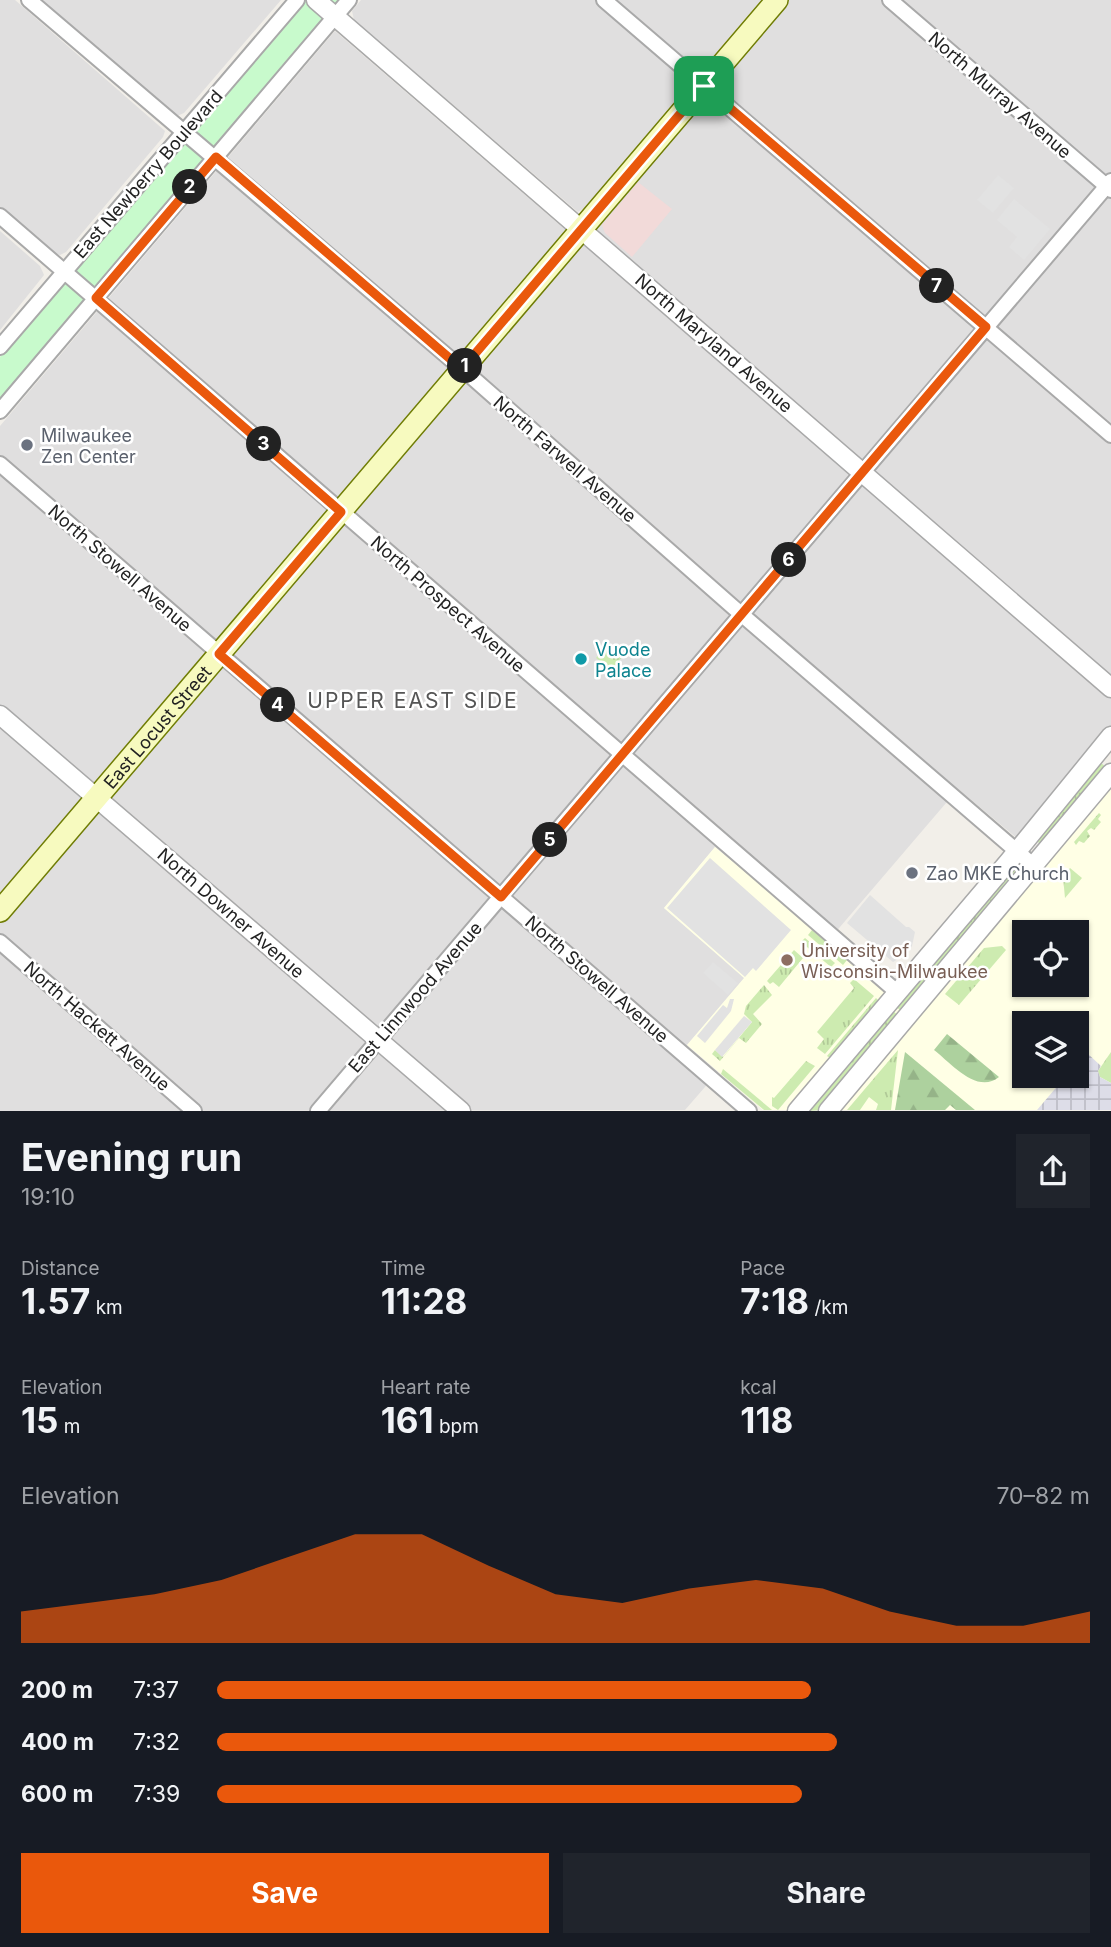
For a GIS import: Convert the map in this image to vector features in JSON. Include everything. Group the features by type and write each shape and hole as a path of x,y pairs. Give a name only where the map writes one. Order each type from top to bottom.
{"main road":[{"name":"East Locust Street","path":"0,911 777,0"}],"street":[{"name":"North Farwell Avenue","path":"29,0 216,157 1034,866"},
{"name":"East Newberry Boulevard","path":"0,347 297,0"},
{"name":"North Maryland Avenue","path":"316,0 1111,688"},
{"path":"0,411 349,0"},
{"path":"604,0 1111,435"},
{"name":"North Murray Avenue","path":"890,0 1110,186"},
{"name":"East Linnwood Avenue","path":"318,1111 986,327 1110,186"},
{"name":"North Prospect Avenue","path":"0,216 897,992"},
{"name":"North Stowell Avenue","path":"0,464 749,1111"},
{"name":"North Downer Avenue","path":"0,715 461,1111"},
{"path":"797,1111 1111,736"},
{"path":"828,1111 1111,773"},
{"name":"North Hackett Avenue","path":"0,942 194,1111"}],"shaded area":[{"path":"0,0 15,0 165,131 163,137 66,252 60,255 53,253 0,207"},
{"path":"41,0 281,0 184,113 177,116"},
{"path":"361,0 761,0 578,212 354,20 352,11"},
{"path":"789,0 1111,0 1111,728 1018,839 958,789 828,941 715,847 664,908 745,978 687,1045 718,1072 685,1110 0,1111 0,426 335,31 583,245"},
{"path":"998,175 1014,188 993,213 977,200"},
{"path":"638,182 672,209 632,257 605,233 602,225"},
{"path":"1014,199 1050,229 1024,260 1009,247 1017,237 997,220"},
{"path":"0,231 40,266 44,275 0,330"},
{"name":"University of Wisconsin-Milwaukee","path":"1111,784 1111,1110 763,1110 687,1045 744,978 664,908 715,847 916,1014"},
{"path":"710,858 791,930 756,971 753,968 745,977 667,908"},
{"path":"870,895 915,932 912,946 905,955 893,962 847,923"},
{"path":"713,962 738,983 728,995 703,973"},
{"path":"730,999 734,999 731,1011 705,1043 697,1036 723,1005 727,1008"},
{"path":"744,1016 752,1022 722,1057 715,1050"},
{"path":"1089,1055 1101,1066 1098,1071 1100,1077 1111,1083 1111,1110 1037,1110 1056,1088 1089,1088"}],"green space":[{"path":"304,0 338,0 0,398 0,357"},
{"path":"607,644 622,657 612,670 596,658"},
{"path":"1101,763 1106,767 1045,842 1040,844 1036,840"},
{"path":"1099,813 1101,815 1098,819 1101,822 1094,830 1091,828 1087,831 1090,836 1084,843 1079,841 1076,845 1074,842"},
{"path":"1012,868 1017,872 1014,879 903,1012 896,1007"},
{"path":"1070,868 1082,878 1065,898 1063,877"},
{"path":"812,930 847,960 843,965 808,935"},
{"path":"805,938 835,963 831,967 801,942"},
{"path":"1002,946 1006,950 959,1005 945,994 984,948"},
{"path":"794,950 803,958 779,987 773,982 770,984 767,981"},
{"path":"854,979 874,996 825,1054 817,1048 824,1039 817,1032 854,988 850,983"},
{"path":"764,985 772,995 753,1014 762,1024 746,1043 739,1038 720,1061 712,1054 715,1050 723,1057 752,1022 744,1014 746,1006"},
{"path":"876,998 879,1001 830,1058 827,1056"},
{"path":"893,1011 899,1016 820,1110 808,1111"},
{"path":"947,1034 999,1077 991,1082 982,1082 973,1080 956,1069 934,1050"},
{"path":"898,1050 891,1110 876,1110 878,1104 869,1097 860,1110 847,1110"},
{"path":"905,1052 975,1110 956,1110 950,1105 945,1110 895,1110"},
{"path":"1111,1052 1111,1083 1100,1077 1098,1071"},
{"path":"806,1061 815,1066 778,1110 772,1106 772,1097 774,1098"},
{"path":"723,1069 772,1110 764,1110 721,1074"}],"place":[{"name":"Milwaukee Zen Center","path":"27,445"},
{"name":"Vuode Palace","path":"581,659"},
{"name":"Zao MKE Church","path":"912,873"},
{"name":"University of Wisconsin-Milwaukee","path":"787,960"}],"district":[{"name":"UPPER EAST SIDE","path":"413,700"}],"route":[{"path":"704,86 986,327 501,897 219,654 341,512 96,298 216,157 462,369 704,86"}]}
